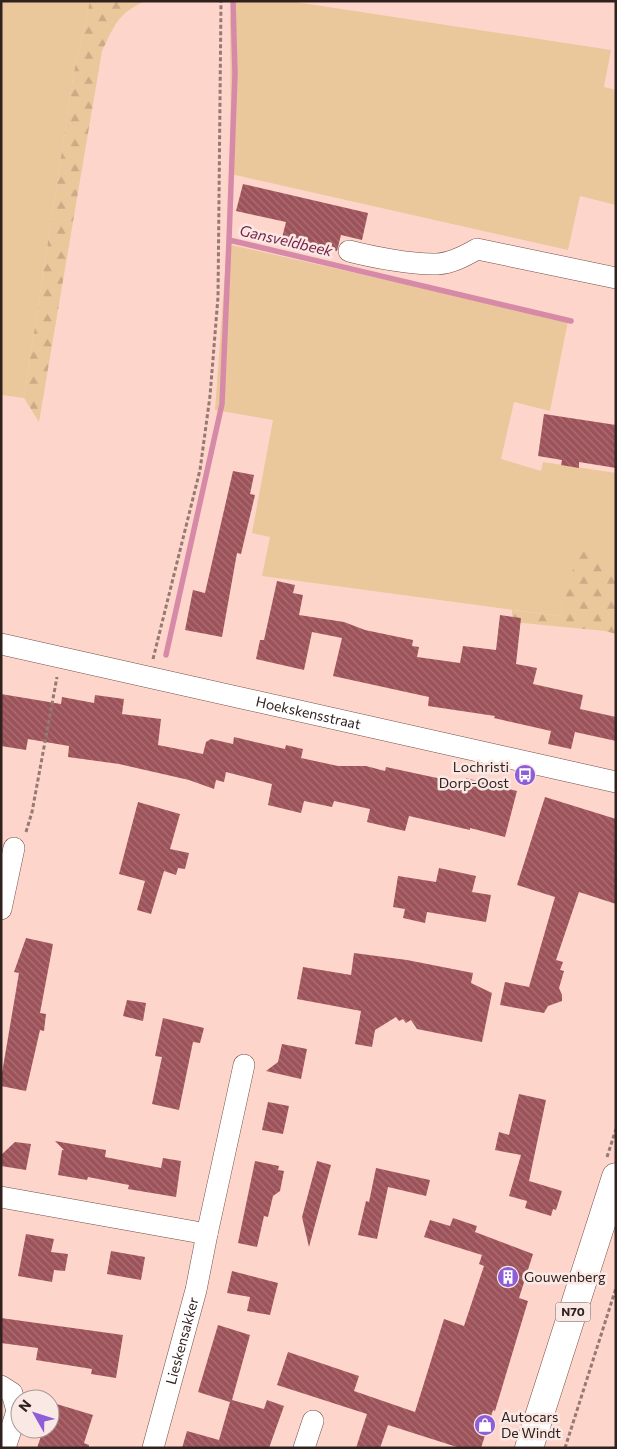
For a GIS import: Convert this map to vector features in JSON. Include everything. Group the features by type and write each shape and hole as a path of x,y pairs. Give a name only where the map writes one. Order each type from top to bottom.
{"main road":[{"name":"N70","path":"529,1448 616,1177"},
{"name":"N70","path":"545,1448 616,1222"}],"street":[{"path":"349,251 373,257 437,264 462,258 477,249 616,278"},
{"name":"Hoekskensstraat","path":"1,644 616,782"},
{"path":"1,910 14,848"},
{"name":"Lieskensakker","path":"153,1448 196,1290 244,1065"},
{"path":"1,1197 208,1234"},
{"path":"1,1386 12,1393 17,1411 5,1448"},
{"path":"304,1448 313,1421"}],"path":[{"path":"149,677 200,470 210,396 218,296 221,1"},
{"path":"14,848 23,841 32,812 58,673"},
{"path":"565,1448 616,1288"}],"green space":[{"path":"1,1 90,1 74,72 24,398 1,395"},
{"path":"90,1 145,1 128,11 118,21 102,51 39,422 24,398 74,72"},
{"path":"235,1 289,1 611,50 604,87 616,90 616,205 580,196 568,250 231,174 230,18"},
{"path":"227,244 568,321 550,411 514,402 501,459 541,471 543,462 616,473 616,562 579,550 559,616 262,576 270,537 252,533 273,420 215,410"},
{"path":"579,549 616,562 616,634 605,631 512,622 512,610 559,616"}],"building":[{"path":"243,184 368,213 362,240 341,235 337,251 282,238 286,222 236,211"},
{"path":"544,414 616,425 616,468 579,462 579,468 561,465 562,460 538,456"},
{"path":"233,471 254,475 250,494 255,495 241,554 237,553 222,637 185,630 193,590 205,593"},
{"path":"277,581 295,585 293,593 303,595 299,615 344,622 365,630 413,640 412,646 419,647 417,657 460,663 463,646 496,650 500,615 521,618 516,664 537,668 533,684 583,695 580,709 616,717 616,741 575,732 571,749 548,744 551,731 494,718 495,716 428,706 429,697 333,676 342,638 312,632 304,670 256,659 260,640 264,640"},
{"path":"1,694 61,704 62,697 94,703 95,695 124,699 122,714 161,719 158,745 203,754 206,742 211,739 233,744 234,737 285,749 286,745 303,749 301,758 338,766 366,766 385,771 386,767 465,784 466,778 517,791 505,837 409,816 405,831 367,822 370,809 334,801 332,807 304,801 301,813 268,805 272,784 226,772 224,782 216,780 214,789 189,780 119,764 68,757 69,746 28,739 26,750 1,746"},
{"path":"545,797 616,819 616,904 579,892 556,960 563,962 560,970 564,971 559,988 562,1001 548,1006 544,1013 500,1005 505,982 529,987 555,897 517,885"},
{"path":"138,802 180,814 170,849 189,853 185,869 178,868 176,875 164,871 151,914 137,910 145,881 119,874"},
{"path":"439,868 476,876 472,892 491,895 486,922 427,912 425,923 403,918 405,909 393,907 398,876 436,882"},
{"path":"26,938 53,944 40,1013 46,1014 44,1031 40,1030 26,1091 1,1086 1,1079 19,973 14,972"},
{"path":"354,953 407,960 473,973 471,983 492,993 482,1042 417,1029 411,1020 406,1023 403,1019 399,1021 396,1017 375,1030 372,1047 355,1044 361,1011 297,999 303,967 351,975"},
{"path":"127,1000 146,1003 143,1021 123,1016"},
{"path":"163,1018 204,1028 200,1043 193,1042 179,1110 152,1104 162,1057 155,1056"},
{"path":"282,1044 307,1049 301,1079 266,1071 278,1062"},
{"path":"519,1094 546,1100 529,1181 562,1191 556,1210 553,1209 551,1216 525,1208 527,1201 509,1196 521,1155 495,1150 499,1132 509,1135"},
{"path":"268,1102 289,1106 283,1134 262,1130"},
{"path":"55,1141 106,1150 105,1157 161,1168 163,1158 181,1161 176,1197 128,1189 129,1185 88,1177 87,1180 58,1175 62,1150 64,1150"},
{"path":"15,1142 31,1144 26,1170 1,1166 1,1155"},
{"path":"255,1161 279,1166 278,1170 284,1171 280,1191 273,1196 268,1217 264,1216 257,1247 238,1243"},
{"path":"317,1161 331,1165 309,1247 302,1217"},
{"path":"376,1168 430,1180 426,1196 388,1187 377,1239 358,1235 366,1201 369,1202"},
{"path":"453,1218 477,1226 475,1232 533,1254 519,1298 528,1301 495,1411 493,1410 481,1448 460,1448 388,1425 380,1448 356,1448 367,1414 277,1385 288,1352 359,1376 354,1391 415,1412 444,1319 464,1326 484,1266 479,1264 482,1255 424,1237 430,1220 450,1226"},
{"path":"26,1234 54,1239 51,1252 68,1254 65,1271 54,1270 52,1282 18,1276"},
{"path":"111,1251 145,1257 141,1280 107,1274"},
{"path":"232,1271 278,1283 270,1315 247,1311 250,1297 227,1293"},
{"path":"1,1318 123,1335 116,1378 91,1374 92,1369 36,1360 38,1348 1,1343"},
{"path":"218,1325 250,1335 232,1400 264,1409 267,1400 284,1406 269,1448 182,1448 187,1431 219,1440 230,1402 198,1392"},
{"path":"60,1405 93,1415 84,1443 89,1445 89,1448 37,1448 40,1439 60,1439"}],"waterway":[{"name":"Gansveldbeek","path":"233,1 235,74 229,240 571,321"},
{"path":"166,655 222,404 229,240"}],"place":[{"name":"Lochristi Dorp-Oost","path":"525,775"},
{"name":"Gouwenberg","path":"508,1277"},
{"name":"Autocars De Windt","path":"485,1425"}]}
